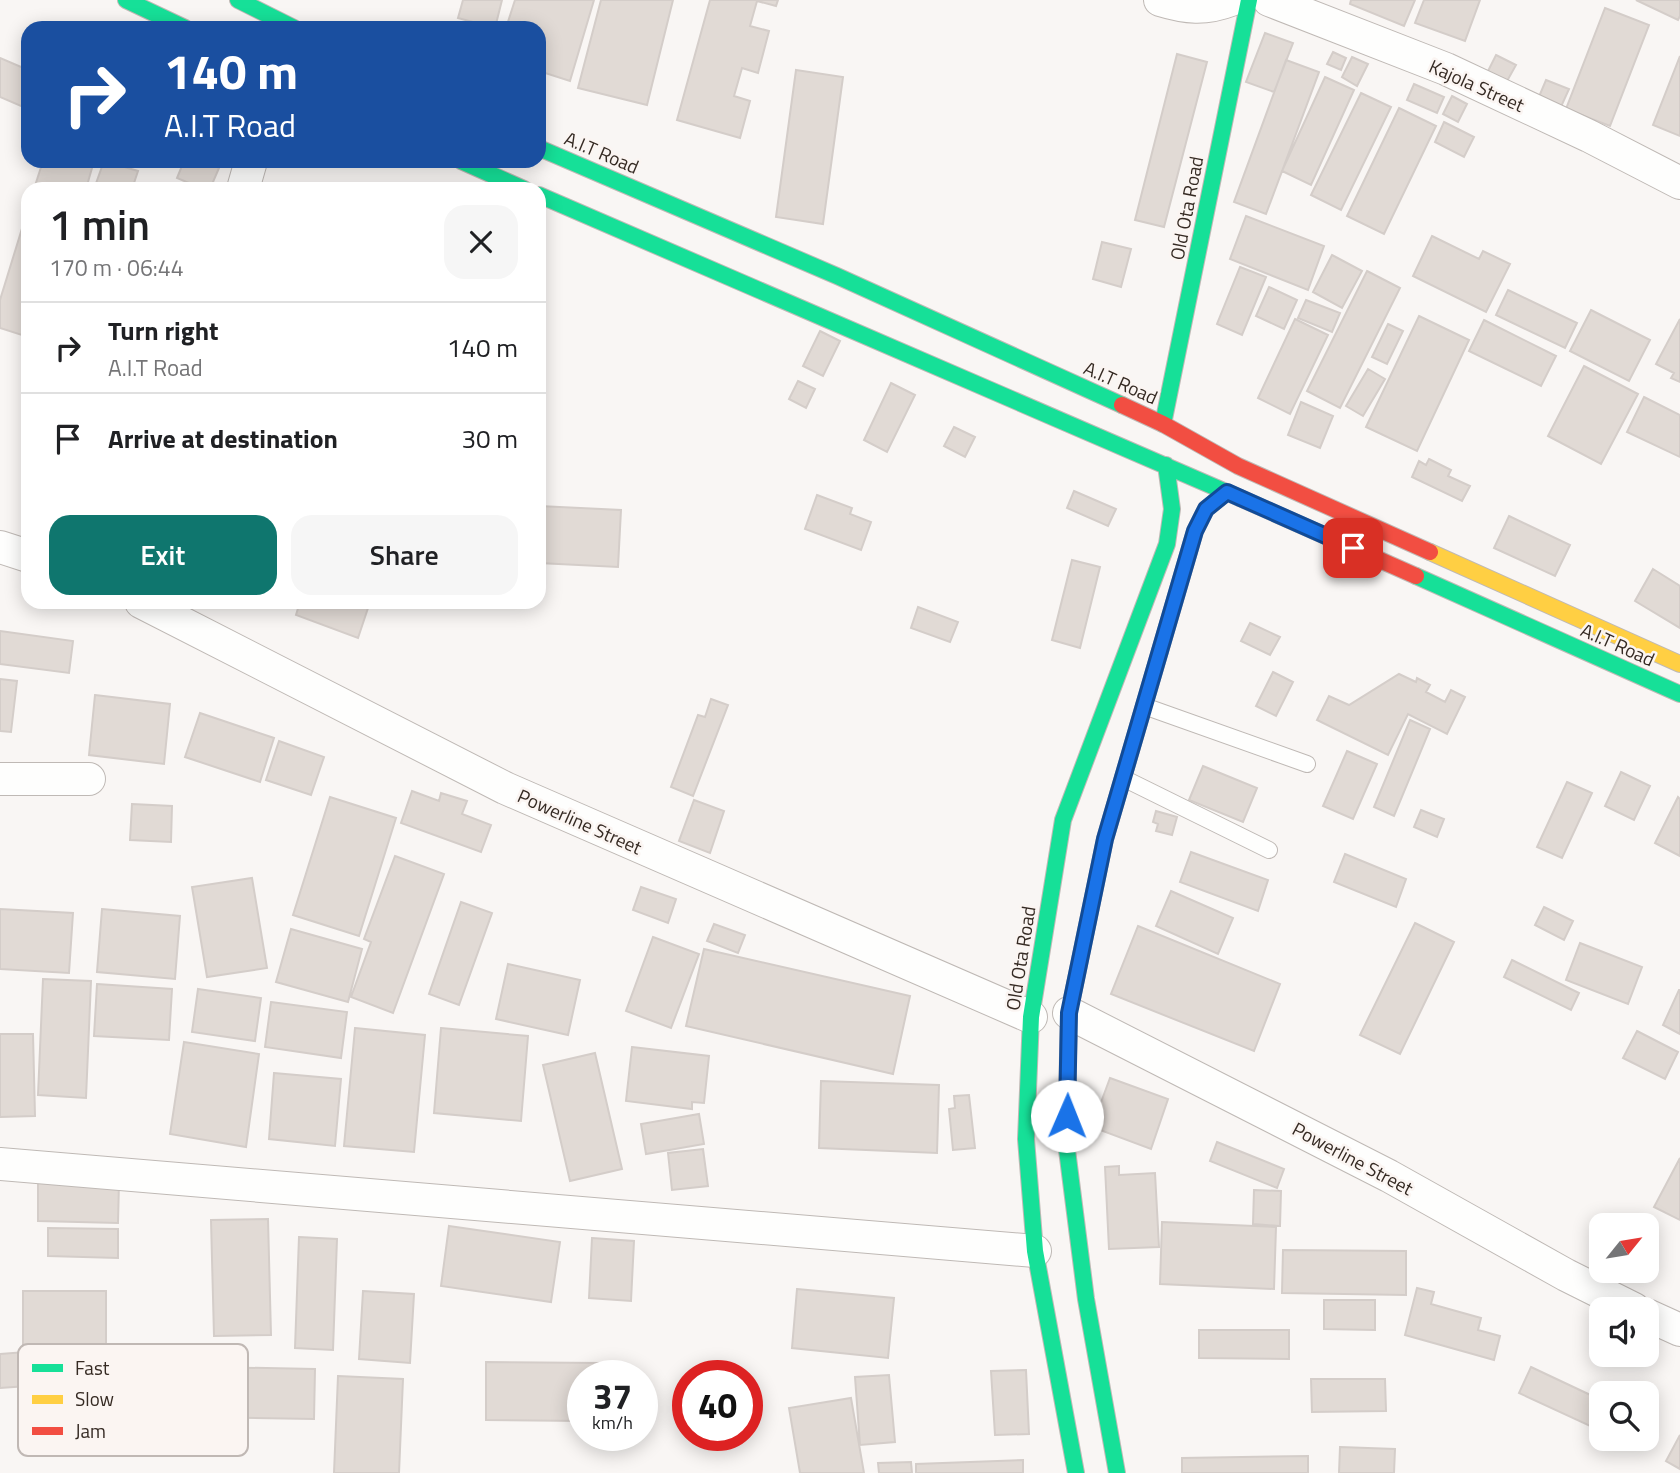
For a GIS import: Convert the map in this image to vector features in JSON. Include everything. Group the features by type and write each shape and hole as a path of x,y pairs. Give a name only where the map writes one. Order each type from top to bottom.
{"street":[{"path":"126,0 171,21"},
{"path":"238,0 280,21"},
{"path":"1160,0 1184,7 1212,7 1231,0"},
{"name":"Old Ota Road","path":"1163,424 1249,0"},
{"name":"Kajola Street","path":"1269,0 1446,69 1589,136 1680,183"},
{"name":"A.I.T Road","path":"546,151 837,276 1163,424 1238,466 1680,664"},
{"path":"477,168 508,182"},
{"name":"A.I.T Road","path":"546,198 1166,465 1680,694"},
{"name":"Old Ota Road","path":"1076,1473 1035,1251 1026,1139 1031,1017 1063,820 1167,544 1172,509 1166,465"},
{"path":"1117,1473 1086,1299 1066,1142 1069,1013 1105,839 1195,531 1206,509 1227,492"},
{"path":"0,547 21,554"},
{"name":"Powerline Street","path":"155,609 505,788 1031,1017"},
{"path":"0,779 89,779"},
{"name":"Powerline Street","path":"1069,1013 1389,1175 1610,1297"},
{"path":"0,1164 1035,1251"},
{"path":"1659,1320 1680,1330"}],"lane":[{"path":"1144,706 1307,764"},
{"path":"1123,778 1269,850"}],"building":[{"path":"463,0 502,0 497,21 469,21 458,18"},
{"path":"515,0 594,0 570,81 546,73 546,21 508,21"},
{"path":"601,0 673,0 647,105 578,88"},
{"path":"710,0 778,0 776,6 757,1 750,26 769,31 758,73 742,68 734,96 750,101 740,138 677,120"},
{"path":"1351,0 1415,0 1404,26 1350,4"},
{"path":"1424,0 1480,0 1465,41 1415,23"},
{"path":"1636,0 1680,0 1680,16 1678,20"},
{"path":"1605,8 1649,25 1610,126 1566,109"},
{"path":"1265,33 1293,43 1274,92 1246,82"},
{"path":"1333,52 1346,58 1341,70 1327,64"},
{"path":"1177,54 1207,62 1164,227 1135,220"},
{"path":"1496,55 1516,65 1506,83 1487,73"},
{"path":"1680,56 1680,136 1653,125"},
{"path":"1352,57 1368,64 1357,86 1342,77"},
{"path":"0,58 21,67 21,106 0,97"},
{"path":"1286,60 1319,72 1266,214 1234,202"},
{"path":"796,70 843,77 823,224 776,217"},
{"path":"1325,77 1354,90 1311,185 1282,171"},
{"path":"1546,80 1569,89 1560,109 1538,99"},
{"path":"1414,84 1444,97 1437,113 1407,100"},
{"path":"1361,93 1391,107 1341,210 1311,195"},
{"path":"1452,96 1467,104 1458,122 1443,114"},
{"path":"1399,108 1436,126 1384,234 1347,216"},
{"path":"1444,122 1474,137 1464,157 1435,142"},
{"path":"41,168 92,168 88,182 36,182"},
{"path":"102,168 128,168 138,171 134,182 96,182"},
{"path":"181,168 219,168 213,182 186,182 177,178"},
{"path":"1246,216 1324,246 1308,290 1230,259"},
{"path":"21,232 21,335 0,328 0,300"},
{"path":"1432,236 1479,259 1483,251 1510,264 1486,312 1413,276"},
{"path":"1102,242 1131,249 1121,287 1093,279"},
{"path":"1332,255 1362,271 1342,308 1313,292"},
{"path":"1240,267 1266,277 1242,335 1217,324"},
{"path":"1367,271 1400,288 1340,408 1307,391"},
{"path":"1269,287 1297,300 1284,329 1256,316"},
{"path":"1508,290 1577,323 1565,348 1496,315"},
{"path":"1306,300 1340,313 1332,332 1298,318"},
{"path":"1591,310 1650,340 1629,381 1570,351"},
{"path":"1419,316 1469,340 1417,451 1366,427"},
{"path":"1295,319 1328,335 1290,414 1258,398"},
{"path":"1680,319 1680,382 1671,378 1674,373 1656,364"},
{"path":"1484,320 1556,356 1541,386 1469,351"},
{"path":"1388,324 1403,331 1387,364 1372,357"},
{"path":"820,331 840,341 823,376 803,366"},
{"path":"1584,366 1638,394 1601,464 1548,436"},
{"path":"1368,369 1385,379 1363,416 1346,406"},
{"path":"798,381 815,389 806,408 789,399"},
{"path":"891,383 915,395 887,452 864,440"},
{"path":"1644,397 1680,415 1680,457 1627,432"},
{"path":"1301,402 1333,416 1320,448 1288,435"},
{"path":"954,427 975,437 965,457 944,446"},
{"path":"1429,459 1451,470 1448,476 1470,486 1462,501 1412,477 1419,461 1426,465"},
{"path":"1074,491 1116,509 1108,526 1067,508"},
{"path":"817,495 852,508 850,514 871,522 861,550 805,529"},
{"path":"546,506 621,510 618,567 546,563"},
{"path":"1509,516 1570,545 1555,576 1494,548"},
{"path":"1072,560 1100,567 1080,648 1052,640"},
{"path":"1653,569 1680,586 1680,628 1635,601"},
{"path":"918,607 958,622 950,642 911,628"},
{"path":"298,609 368,609 358,638 296,615"},
{"path":"1250,623 1280,637 1270,655 1241,641"},
{"path":"0,631 73,641 69,673 0,664"},
{"path":"1273,672 1293,682 1276,716 1256,706"},
{"path":"1399,674 1416,682 1417,678 1430,685 1426,692 1445,702 1451,690 1465,697 1447,734 1408,714 1388,755 1317,720 1329,696 1349,705"},
{"path":"0,679 17,681 11,732 0,731"},
{"path":"95,695 170,704 164,764 89,755"},
{"path":"711,699 728,705 693,796 671,787 698,715 705,717"},
{"path":"200,713 274,738 260,782 185,757"},
{"path":"1410,720 1430,729 1394,816 1374,807"},
{"path":"279,741 324,757 311,795 266,780"},
{"path":"1347,751 1377,764 1353,819 1323,806"},
{"path":"1203,766 1257,788 1243,822 1189,800"},
{"path":"1621,772 1650,786 1634,820 1605,806"},
{"path":"1567,782 1592,793 1562,858 1537,847"},
{"path":"412,791 439,801 441,793 467,801 462,814 491,825 481,852 401,823"},
{"path":"330,797 396,818 359,936 293,915"},
{"path":"1678,797 1680,799 1680,856 1655,843"},
{"path":"694,800 724,811 710,853 679,841"},
{"path":"132,804 172,806 171,842 130,840"},
{"path":"1421,810 1444,819 1437,837 1414,827"},
{"path":"1156,811 1177,817 1172,835 1156,831 1158,824 1153,822"},
{"path":"1191,852 1268,880 1258,911 1180,882"},
{"path":"1345,854 1406,879 1396,907 1334,882"},
{"path":"395,856 444,874 393,1013 351,997 371,942 364,939"},
{"path":"252,878 267,968 207,977 192,887"},
{"path":"641,887 676,899 668,923 633,910"},
{"path":"1171,891 1233,918 1218,954 1156,926"},
{"path":"461,902 492,913 459,1005 429,994"},
{"path":"1544,907 1573,921 1564,940 1535,925"},
{"path":"0,909 73,913 69,973 0,969"},
{"path":"102,909 180,916 175,979 97,972"},
{"path":"1415,923 1454,942 1400,1054 1360,1035"},
{"path":"714,924 745,935 738,953 707,941"},
{"path":"1138,926 1280,984 1254,1051 1111,994"},
{"path":"291,929 362,949 348,1002 276,982"},
{"path":"653,937 699,954 671,1028 626,1011"},
{"path":"1580,943 1642,967 1628,1004 1566,980"},
{"path":"704,949 910,996 893,1074 686,1026"},
{"path":"1512,960 1579,993 1571,1010 1504,977"},
{"path":"508,964 580,980 568,1035 496,1019"},
{"path":"43,979 91,981 86,1098 38,1095"},
{"path":"97,984 172,989 169,1040 94,1036"},
{"path":"198,989 261,998 255,1041 192,1032"},
{"path":"1680,990 1680,1034 1663,1025"},
{"path":"271,1002 347,1012 341,1058 265,1047"},
{"path":"355,1028 425,1035 414,1152 344,1146"},
{"path":"441,1028 528,1036 521,1121 434,1113"},
{"path":"1637,1031 1678,1052 1665,1079 1623,1058"},
{"path":"0,1034 33,1034 35,1116 0,1117"},
{"path":"184,1042 259,1054 246,1147 170,1134"},
{"path":"632,1047 709,1056 704,1103 692,1102 692,1109 626,1101"},
{"path":"595,1053 622,1169 570,1181 543,1065"},
{"path":"274,1073 341,1079 335,1146 269,1139"},
{"path":"1110,1078 1168,1099 1151,1149 1092,1127"},
{"path":"821,1081 939,1085 937,1153 819,1148"},
{"path":"969,1095 975,1148 953,1150 949,1109 955,1108 954,1096"},
{"path":"699,1114 704,1144 646,1154 641,1124"},
{"path":"1217,1142 1284,1169 1277,1188 1210,1161"},
{"path":"703,1149 708,1186 672,1190 668,1153"},
{"path":"1680,1158 1680,1220 1654,1207"},
{"path":"1119,1166 1119,1175 1155,1173 1159,1247 1109,1249 1105,1167"},
{"path":"38,1180 119,1182 118,1223 38,1221"},
{"path":"1254,1190 1281,1191 1280,1226 1253,1224"},
{"path":"268,1219 271,1335 214,1336 211,1220"},
{"path":"1162,1222 1276,1227 1274,1289 1160,1284"},
{"path":"449,1226 560,1242 551,1302 441,1286"},
{"path":"48,1228 118,1229 118,1258 48,1256"},
{"path":"299,1237 337,1239 333,1350 295,1348"},
{"path":"592,1238 634,1241 631,1301 589,1298"},
{"path":"1283,1250 1406,1251 1406,1295 1282,1293"},
{"path":"1417,1288 1434,1292 1431,1304 1481,1318 1478,1330 1500,1336 1494,1360 1405,1335"},
{"path":"797,1289 894,1298 888,1358 792,1348"},
{"path":"23,1291 106,1291 106,1344 23,1344"},
{"path":"363,1291 414,1294 410,1363 359,1359"},
{"path":"1324,1300 1375,1300 1375,1330 1324,1329"},
{"path":"1199,1330 1289,1330 1289,1359 1199,1358"},
{"path":"18,1353 18,1387 0,1388 0,1354"},
{"path":"486,1362 567,1363 567,1421 486,1420"},
{"path":"1531,1367 1589,1394 1589,1425 1519,1393"},
{"path":"248,1368 315,1369 314,1419 248,1418"},
{"path":"1026,1370 1029,1434 995,1435 991,1371"},
{"path":"889,1375 895,1442 860,1445 855,1377"},
{"path":"338,1376 403,1379 399,1473 334,1473"},
{"path":"1311,1379 1385,1379 1386,1411 1312,1412"},
{"path":"851,1398 864,1473 800,1473 789,1408"},
{"path":"1680,1435 1680,1469 1666,1461"},
{"path":"1340,1447 1395,1449 1394,1473 1339,1473"},
{"path":"1308,1456 1308,1473 1182,1473 1182,1458"},
{"path":"1023,1460 1023,1473 916,1473 916,1464"},
{"path":"911,1462 912,1473 879,1473 878,1463"}],"traffic: fast":[{"path":"126,0 170,21"},
{"path":"238,0 280,21"},
{"path":"1163,424 1249,0"},
{"path":"546,151 837,276 1122,405"},
{"path":"477,168 508,182"},
{"path":"546,198 1240,498"},
{"path":"1076,1473 1035,1251 1026,1139 1031,1017 1063,820 1167,544 1172,509 1166,465"},
{"path":"1416,576 1680,694"},
{"path":"1117,1473 1086,1299 1066,1142 1069,1013 1105,839 1160,651"}],"traffic: slow":[{"path":"1430,552 1680,664"}],"traffic: jam":[{"path":"1122,405 1163,424 1238,466 1430,552"},
{"path":"1160,651 1195,531 1206,509 1227,492"},
{"path":"1240,498 1416,576"}],"route":[{"path":"1067,1116 1069,1013 1105,839 1195,531 1206,509 1227,492 1353,548"}]}
